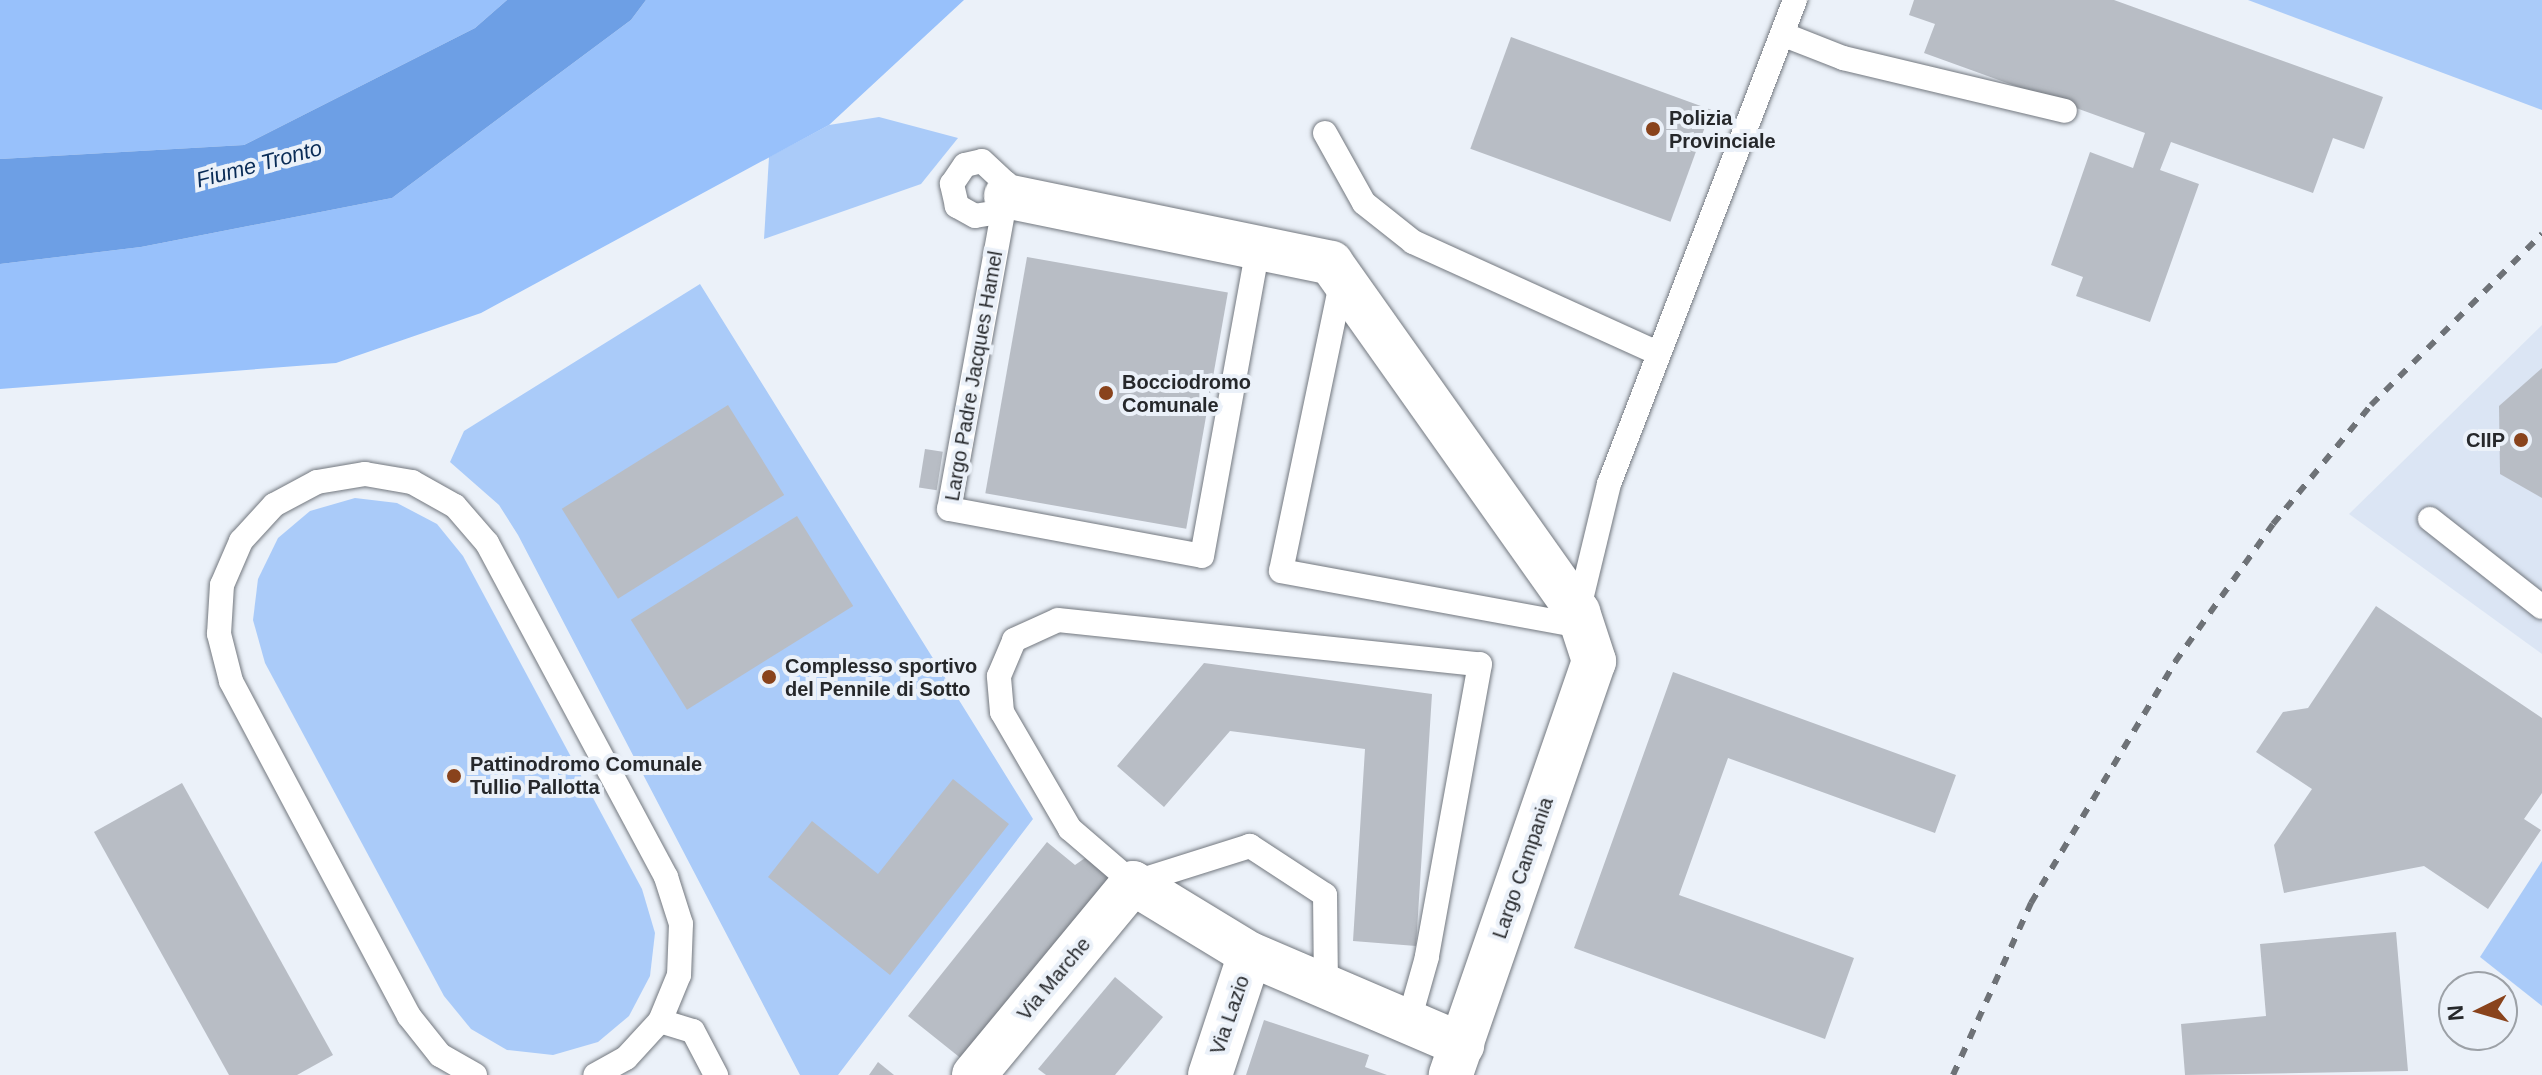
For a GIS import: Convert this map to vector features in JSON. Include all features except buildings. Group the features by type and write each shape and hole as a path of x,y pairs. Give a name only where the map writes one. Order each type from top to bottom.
{"street":[{"name":"Largo Padre Jacques Hamel","path":"1006,196 1259,243 1331,263 1586,634"},
{"name":"Largo Campania","path":"1457,1060 1586,634"},
{"path":"1133,883 1250,954 1408,1024 1457,1060"},
{"name":"Via Marche","path":"974,1075 1133,883"},
{"name":"Via Lazio","path":"1210,1075 1250,954"}],"lane":[{"path":"1342,279 1281,571 1586,634 1609,484 1795,0"},
{"path":"1782,34 1843,58 2065,111"},
{"path":"1325,133 1364,203 1413,242 1658,353"},
{"name":"Largo Padre Jacques Hamel","path":"1006,196 949,509 993,518 1202,556 1259,243"},
{"path":"475,1075 440,1055 409,1016 228,669 219,634 222,585 241,541 274,505 317,482 365,474 412,482 455,506 487,543 666,877 681,924 679,975 660,1021 626,1058 595,1075"},
{"path":"2430,519 2542,607"},
{"path":"1326,988 1325,895 1250,846 1133,883 1070,829 1002,712 999,676 1014,640 1058,620 1480,664 1427,957 1408,1024"},
{"path":"660,1021 693,1031 716,1075"}],"shaded area":[{"path":"0,0 507,0 475,28 244,145 0,159"},
{"path":"646,0 964,0 829,125 481,313 336,363 0,389 0,264 141,247 392,198 631,20"},
{"path":"2248,0 2542,0 2542,110"},
{"path":"879,117 958,138 921,184 764,239 769,157 829,125"},
{"name":"Complesso sportivo del Pennile di Sotto","path":"700,284 1033,819 838,1075 800,1075 518,535 499,505 450,462 464,431"},
{"path":"2542,325 2542,654 2349,514"},
{"name":"Pattinodromo Comunale Tullio Pallotta","path":"355,498 397,503 437,524 463,556 642,889 655,933 650,976 629,1016 598,1042 553,1055 507,1050 471,1029 444,996 265,663 253,620 258,579 278,538 310,511"},
{"path":"2542,861 2542,1006 2518,987 2518,971 2498,971 2480,957"}],"water":[{"name":"Fiume Tronto","path":"507,0 646,0 631,20 392,198 141,247 0,264 0,159 244,145 475,28"}],"railway":[{"path":"1953,1075 2031,903 2175,662 2273,524 2371,405 2542,234"}],"place":[{"name":"Polizia Provinciale","path":"1653,129"},
{"name":"Bocciodromo Comunale","path":"1106,393"},
{"name":"CIIP","path":"2521,440"},
{"name":"Complesso sportivo del Pennile di Sotto","path":"769,677"},
{"name":"Pattinodromo Comunale Tullio Pallotta","path":"454,776"}]}
